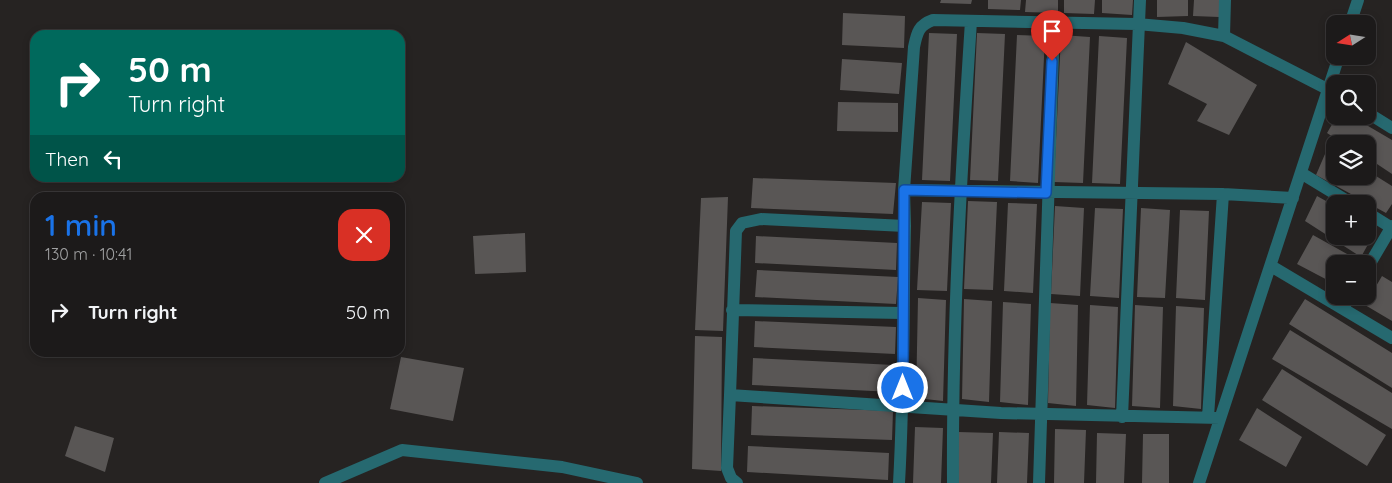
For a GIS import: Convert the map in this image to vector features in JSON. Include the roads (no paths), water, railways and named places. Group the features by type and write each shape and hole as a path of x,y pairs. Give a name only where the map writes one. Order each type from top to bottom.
{"street":[{"path":"1122,417 1140,0"},
{"path":"1224,36 1225,0"},
{"path":"1353,15 1358,0"},
{"path":"899,483 903,406 904,190 914,46 917,32 922,24 933,20 1138,24 1183,28 1224,36 1326,88"},
{"path":"953,483 952,409 960,191 971,21"},
{"path":"1039,483 1046,193 1054,23"},
{"path":"1199,483 1214,418 1271,266 1301,173 1326,107"},
{"path":"1376,118 1392,128"},
{"path":"1301,173 1337,195"},
{"path":"904,190 1223,194 1293,198"},
{"path":"1214,418 1223,194"},
{"path":"1375,255 1392,228 1376,218"},
{"path":"733,481 727,468 734,242 736,231 742,223 761,219 905,226"},
{"path":"1271,266 1392,338"},
{"path":"732,310 902,313"},
{"path":"730,395 952,409 1122,417 1214,418"},
{"path":"325,483 402,450 562,467 637,483"}]}
